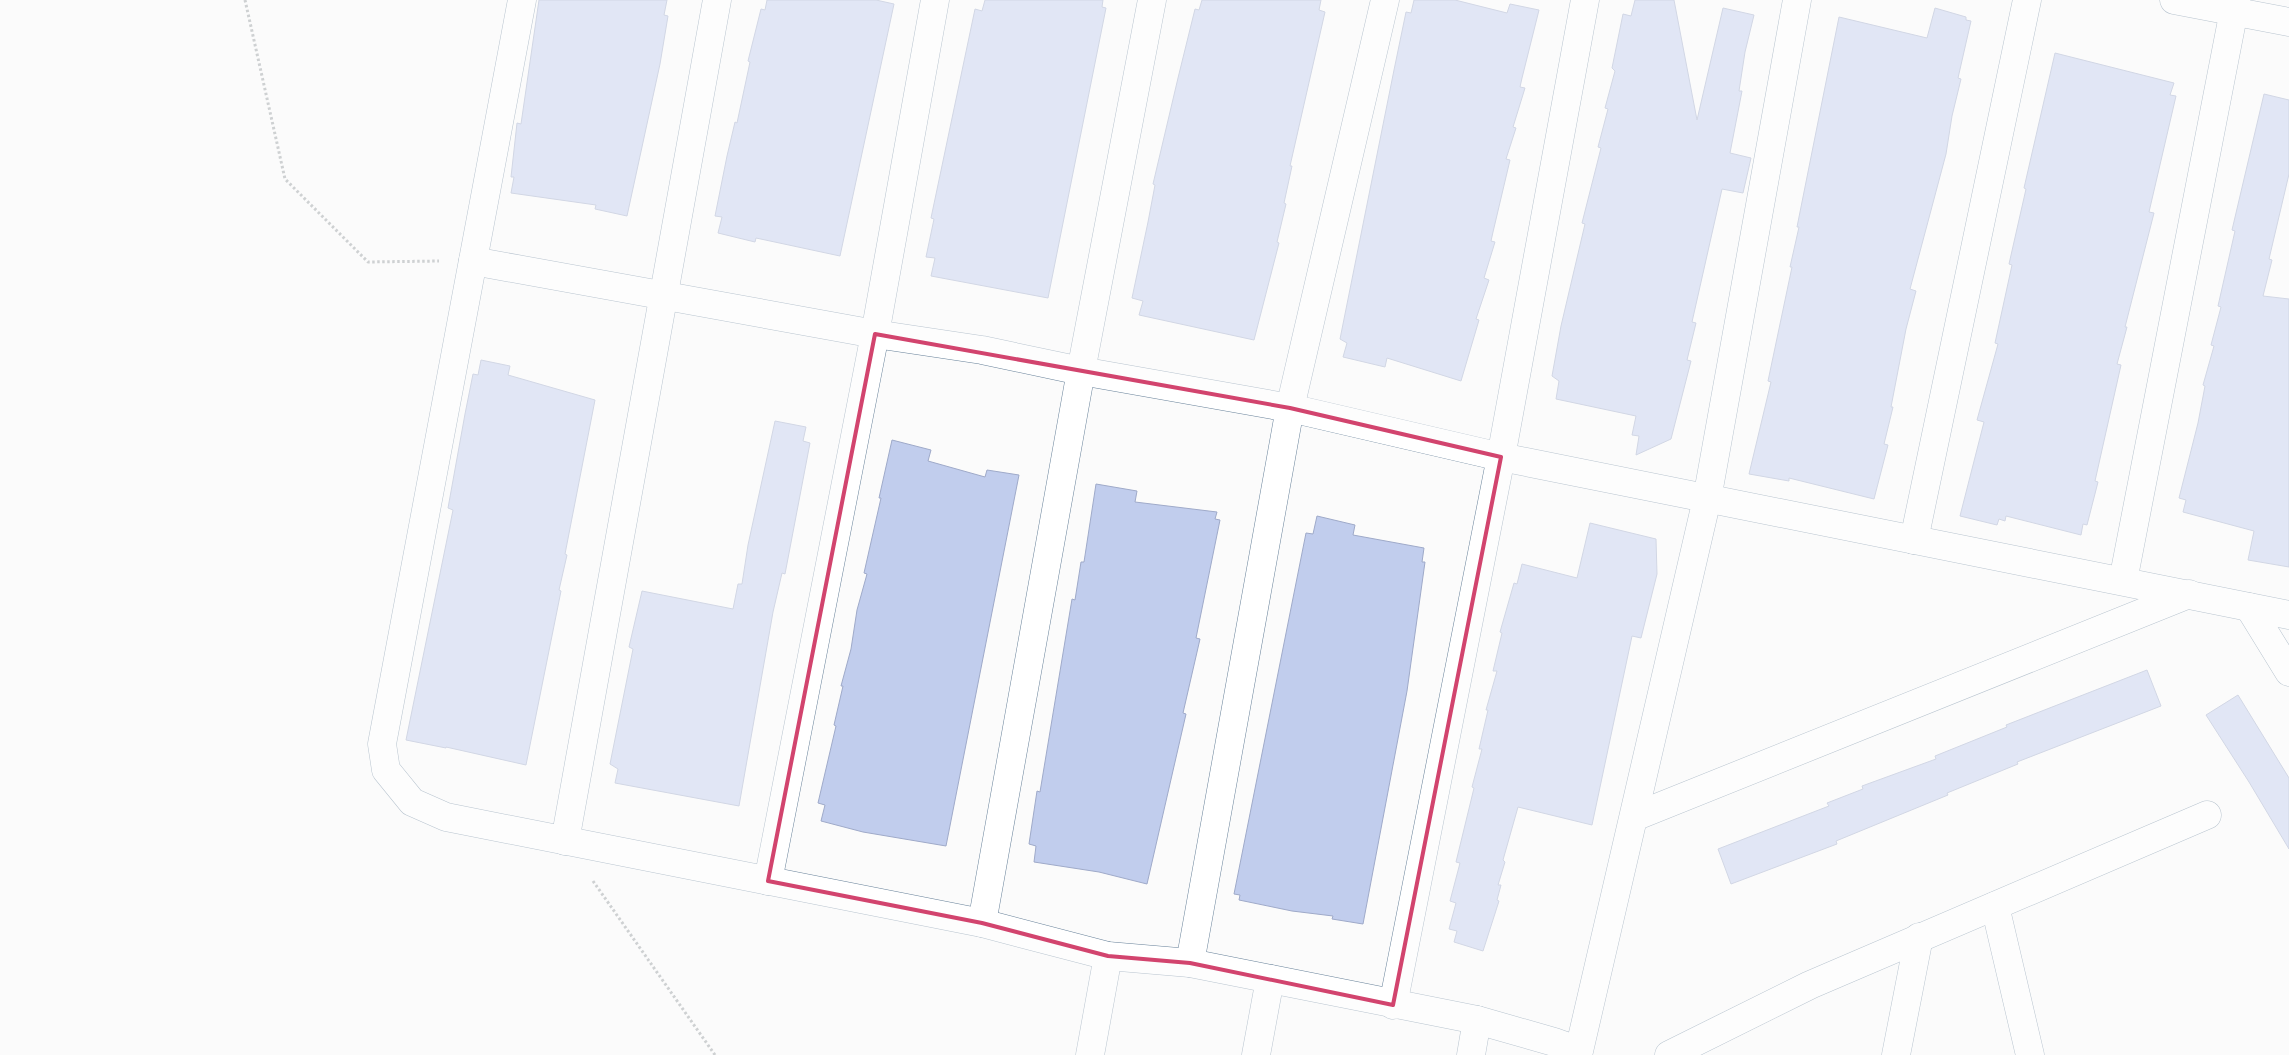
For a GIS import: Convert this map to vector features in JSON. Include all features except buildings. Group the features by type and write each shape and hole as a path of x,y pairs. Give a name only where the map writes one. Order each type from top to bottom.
{"street":[{"path":"522,0 382,744 386,770 412,802 446,817 982,923 1108,956 1190,963 1393,1005 1477,1020 1587,1053 1634,817 1707,499 1797,0"},
{"path":"565,841 717,0"},
{"path":"768,881 875,334 935,0"},
{"path":"982,923 1081,371 1152,0"},
{"path":"1190,963 1290,408 1385,0"},
{"path":"1393,1005 1501,457 1585,0"},
{"path":"1914,540 2027,0"},
{"path":"2174,0 2234,6 2289,22"},
{"path":"2123,581 2234,6"},
{"path":"473,261 875,334 982,350 1081,371 1290,408 1501,457 2289,615"},
{"path":"1634,817 2189,594"},
{"path":"2249,607 2289,672"},
{"path":"1675,1053 1810,985 2207,815"},
{"path":"1995,906 2030,1055"},
{"path":"1896,1055 1919,937"},
{"path":"1090,1055 1108,956"},
{"path":"1256,1055 1270,979"},
{"path":"1471,1055 1477,1020"}],"path":[{"path":"245,0 285,179 368,262 473,261"},
{"path":"565,841 714,1055"}],"highlighted area":[{"path":"875,334 1290,408 1501,457 1393,1005 1190,963 1108,956 982,923 768,881"}]}
